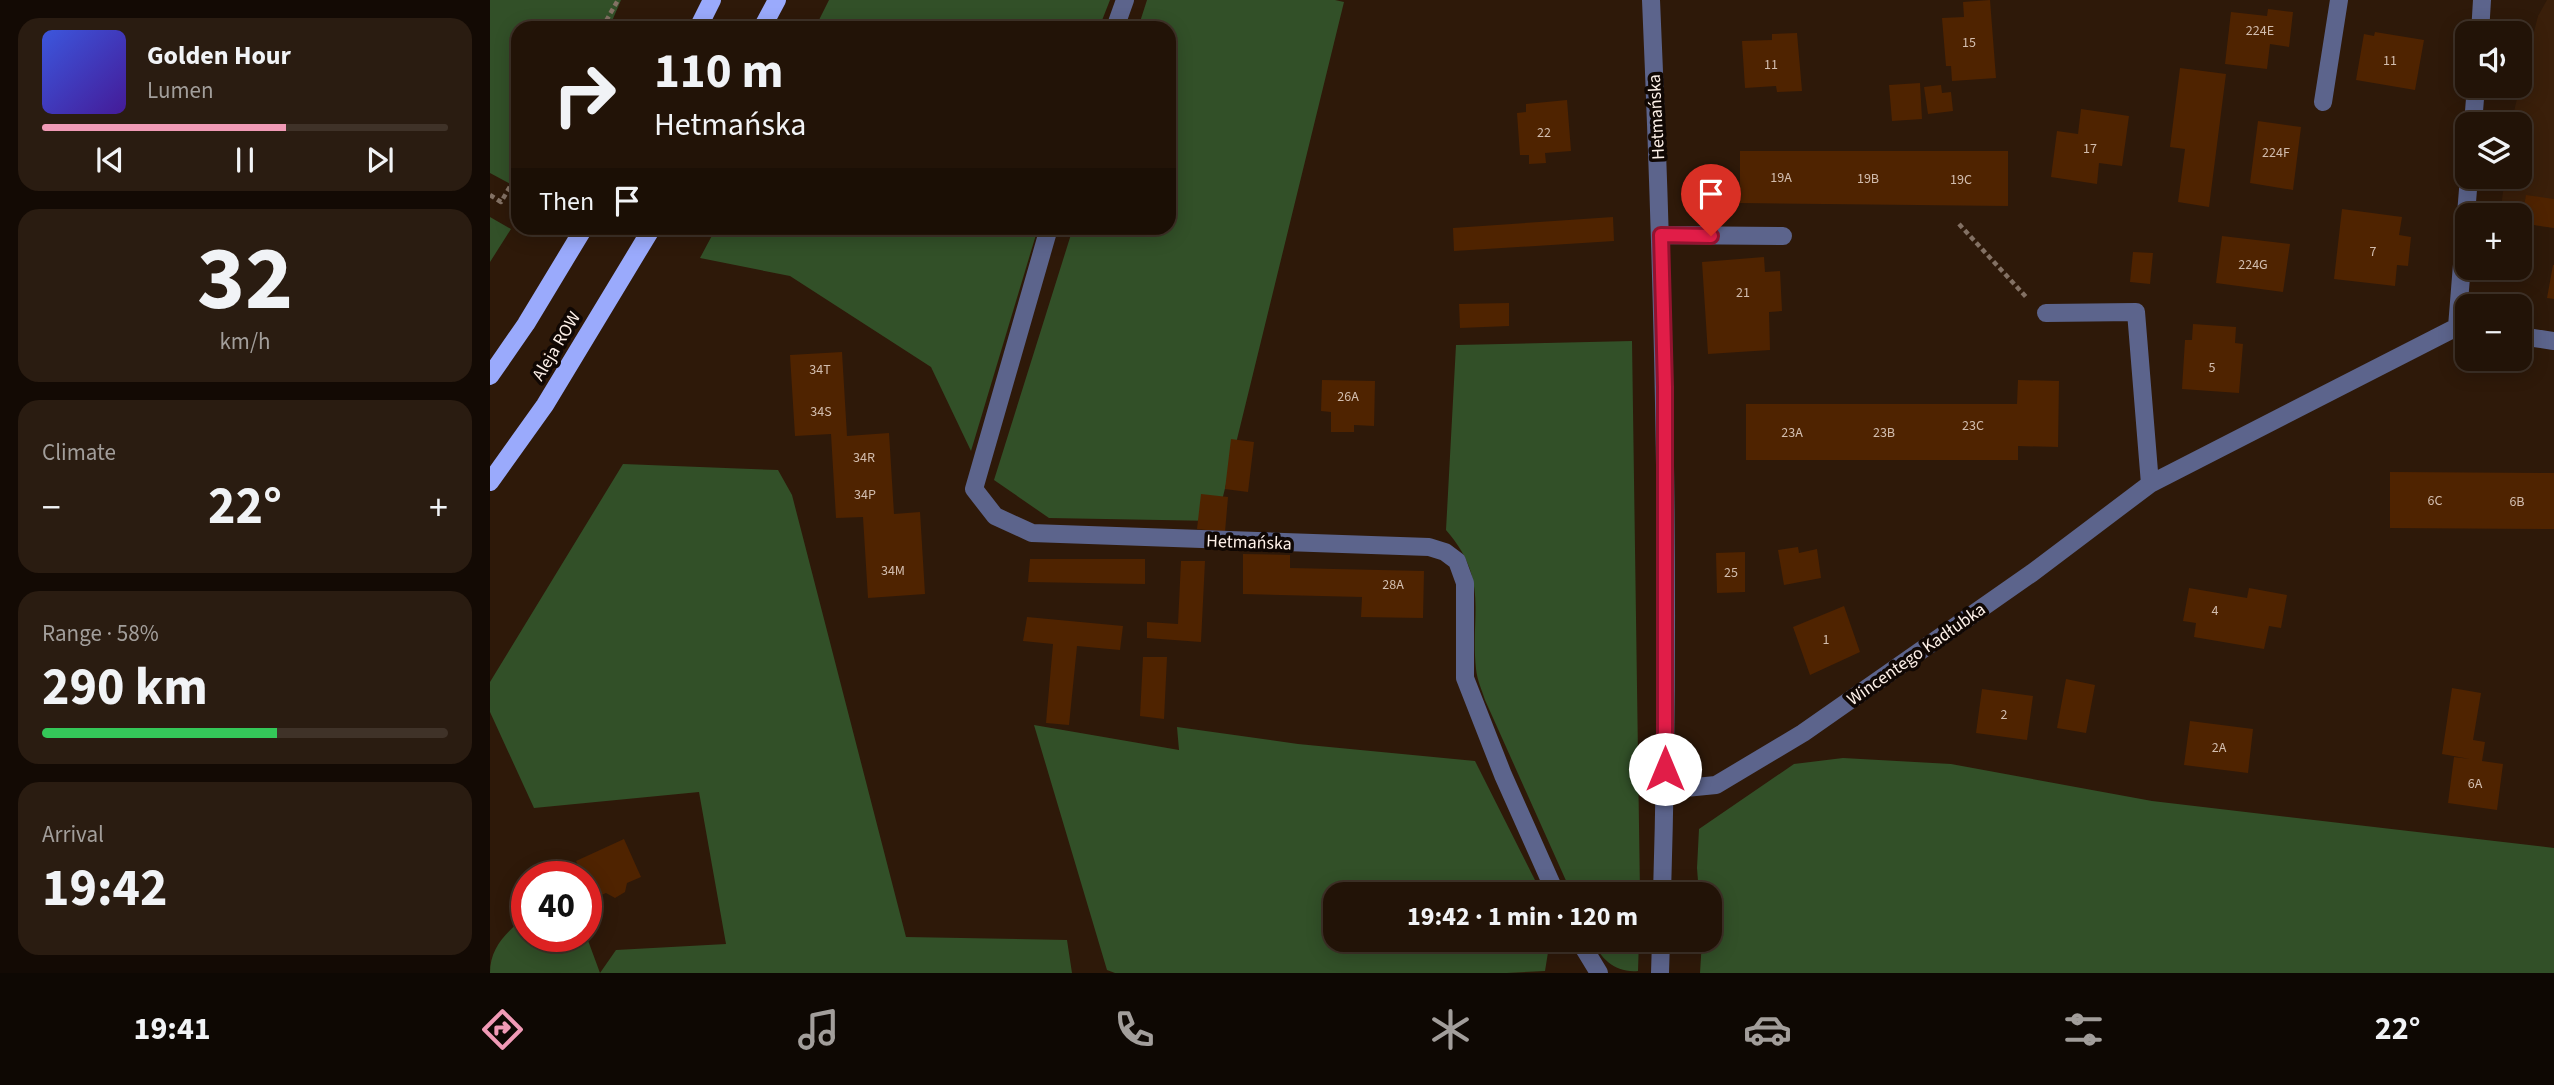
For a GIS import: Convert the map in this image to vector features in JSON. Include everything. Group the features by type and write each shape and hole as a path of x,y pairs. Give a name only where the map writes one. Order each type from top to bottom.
{"main road":[{"path":"702,21 712,0"},
{"path":"766,21 777,0"},
{"name":"Aleja ROW","path":"490,376 526,324 580,235"},
{"name":"Aleja ROW","path":"490,482 545,405 648,235"}],"street":[{"path":"1118,21 1125,0"},
{"name":"Hetmańska","path":"1651,0 1665,401 1665,790 1662,882"},
{"path":"2323,102 2339,0"},
{"path":"2481,21 2482,0"},
{"name":"Wincentego Kadłubka","path":"2464,294 2468,189"},
{"name":"Hetmańska","path":"1046,235 974,489 995,516 1032,533 1429,547 1445,552 1457,561 1465,583 1465,678 1503,775 1551,882"},
{"path":"1661,235 1783,236"},
{"path":"2046,313 2136,312 2150,484"},
{"name":"Wincentego Kadłubka","path":"1665,790 1716,785 1803,733 2032,573 2150,484 2455,332"},
{"path":"2532,338 2554,341"},
{"path":"1586,952 1599,973"},
{"path":"1660,973 1661,952"}],"path":[{"path":"606,21 618,0"},
{"path":"490,195 501,202 511,185"},
{"path":"1959,224 2028,299 2046,313"}],"shaded area":[{"path":"2547,0 2554,0 2554,228 2532,225 2532,203 2502,203 2503,189 2532,189 2532,112 2514,112 2517,98 2532,98 2532,40 2538,16"}],"green space":[{"path":"490,0 621,0 612,21 511,21 511,184 490,173"},
{"path":"829,0 1110,0 1102,21 818,21"},
{"path":"1147,0 1344,2 1217,521 1049,518 994,480 1071,235 1176,235 1176,21 1140,21"},
{"path":"490,217 511,229 490,262"},
{"path":"712,235 1036,235 971,451 931,367 790,276 700,258"},
{"path":"1632,341 1640,882 1567,882 1485,700 1476,669 1473,581 1460,548 1446,530 1456,345"},
{"path":"623,464 778,470 792,495 906,937 1067,940 1072,973 600,973 616,950 726,944 699,792 534,808 490,712 490,682"},
{"path":"1034,725 1179,750 1177,727 1298,744 1475,761 1536,882 1323,882 1323,952 1548,952 1545,971 1507,973 1115,973 1107,970"},
{"path":"1843,758 1951,764 2152,801 2554,848 2554,973 1700,973 1701,952 1722,952 1722,882 1698,882 1699,829 1794,764"},
{"path":"511,930 511,952 592,952 600,973 490,973 496,947"},
{"path":"1639,952 1638,971 1622,970 1600,953"}],"building":[{"path":"1990,0 1996,78 1952,81 1951,66 1946,66 1942,18 1964,17 1963,2"},
{"path":"2268,9 2293,12 2289,47 2270,44 2267,69 2225,64 2231,12 2267,16"},
{"path":"2375,32 2424,40 2415,90 2356,80 2364,34 2374,36"},
{"path":"1797,33 1802,91 1777,92 1776,86 1745,88 1742,41 1772,40 1772,34"},
{"path":"2180,68 2226,74 2209,207 2178,202 2185,149 2170,147"},
{"path":"1920,83 1922,119 1892,121 1889,85"},
{"path":"1941,85 1942,93 1951,92 1953,111 1928,114 1924,87"},
{"path":"1567,100 1571,151 1545,153 1546,163 1529,164 1529,155 1520,155 1517,113 1526,112 1526,104"},
{"path":"2081,109 2129,116 2122,166 2099,163 2097,184 2051,177 2057,131 2078,134"},
{"path":"2258,121 2301,127 2293,190 2250,183"},
{"path":"1740,151 2008,151 2008,206 1740,203"},
{"path":"2526,195 2554,199 2554,228 2532,225 2532,203 2525,203"},
{"path":"2342,209 2402,217 2399,235 2411,237 2408,266 2397,265 2395,286 2334,279"},
{"path":"1613,217 1614,241 1454,251 1453,228"},
{"path":"2222,236 2290,244 2283,292 2216,283"},
{"path":"2133,252 2153,253 2150,284 2130,282"},
{"path":"1764,257 1765,272 1780,271 1782,311 1769,312 1770,350 1708,354 1702,262"},
{"path":"2554,265 2554,299 2547,298"},
{"path":"1509,303 1509,326 1460,328 1459,304"},
{"path":"2193,324 2236,327 2235,343 2243,344 2239,393 2182,389 2185,340 2192,340"},
{"path":"842,352 847,436 889,433 894,514 920,512 925,594 868,598 863,517 836,518 831,434 795,436 790,355"},
{"path":"1322,380 1375,381 1374,426 1354,425 1354,432 1331,432 1331,412 1321,411"},
{"path":"2018,380 2059,381 2058,447 2018,446 2018,460 1746,460 1746,404 2017,404"},
{"path":"1231,439 1254,442 1248,492 1225,489"},
{"path":"2390,472 2554,473 2554,529 2390,528"},
{"path":"1201,494 1228,497 1225,532 1197,529"},
{"path":"1798,547 1799,553 1817,549 1821,578 1784,585 1778,550"},
{"path":"1745,552 1745,592 1717,593 1716,553"},
{"path":"1243,554 1290,555 1290,568 1424,571 1423,618 1361,617 1362,597 1243,594"},
{"path":"1030,559 1145,559 1145,584 1028,582"},
{"path":"1181,561 1205,561 1201,642 1147,638 1147,622 1178,624"},
{"path":"2189,588 2247,598 2249,588 2287,595 2281,628 2269,626 2264,649 2194,637 2196,623 2183,621"},
{"path":"1844,606 1860,652 1810,675 1793,627"},
{"path":"1027,617 1123,626 1120,650 1077,646 1069,725 1046,723 1053,644 1023,641"},
{"path":"1143,657 1167,657 1164,719 1140,716"},
{"path":"2066,679 2095,685 2086,733 2057,728"},
{"path":"2452,688 2481,693 2473,740 2485,742 2482,761 2503,764 2497,810 2448,803 2454,757 2470,759 2442,754"},
{"path":"1982,689 2033,696 2027,740 1976,733"},
{"path":"2190,721 2253,729 2248,773 2184,765"},
{"path":"624,839 641,877 627,883 625,892 615,898 606,893 602,895 602,861 576,861"}],"route":[{"path":"1665,769 1665,387 1661,235 1711,236"}]}
